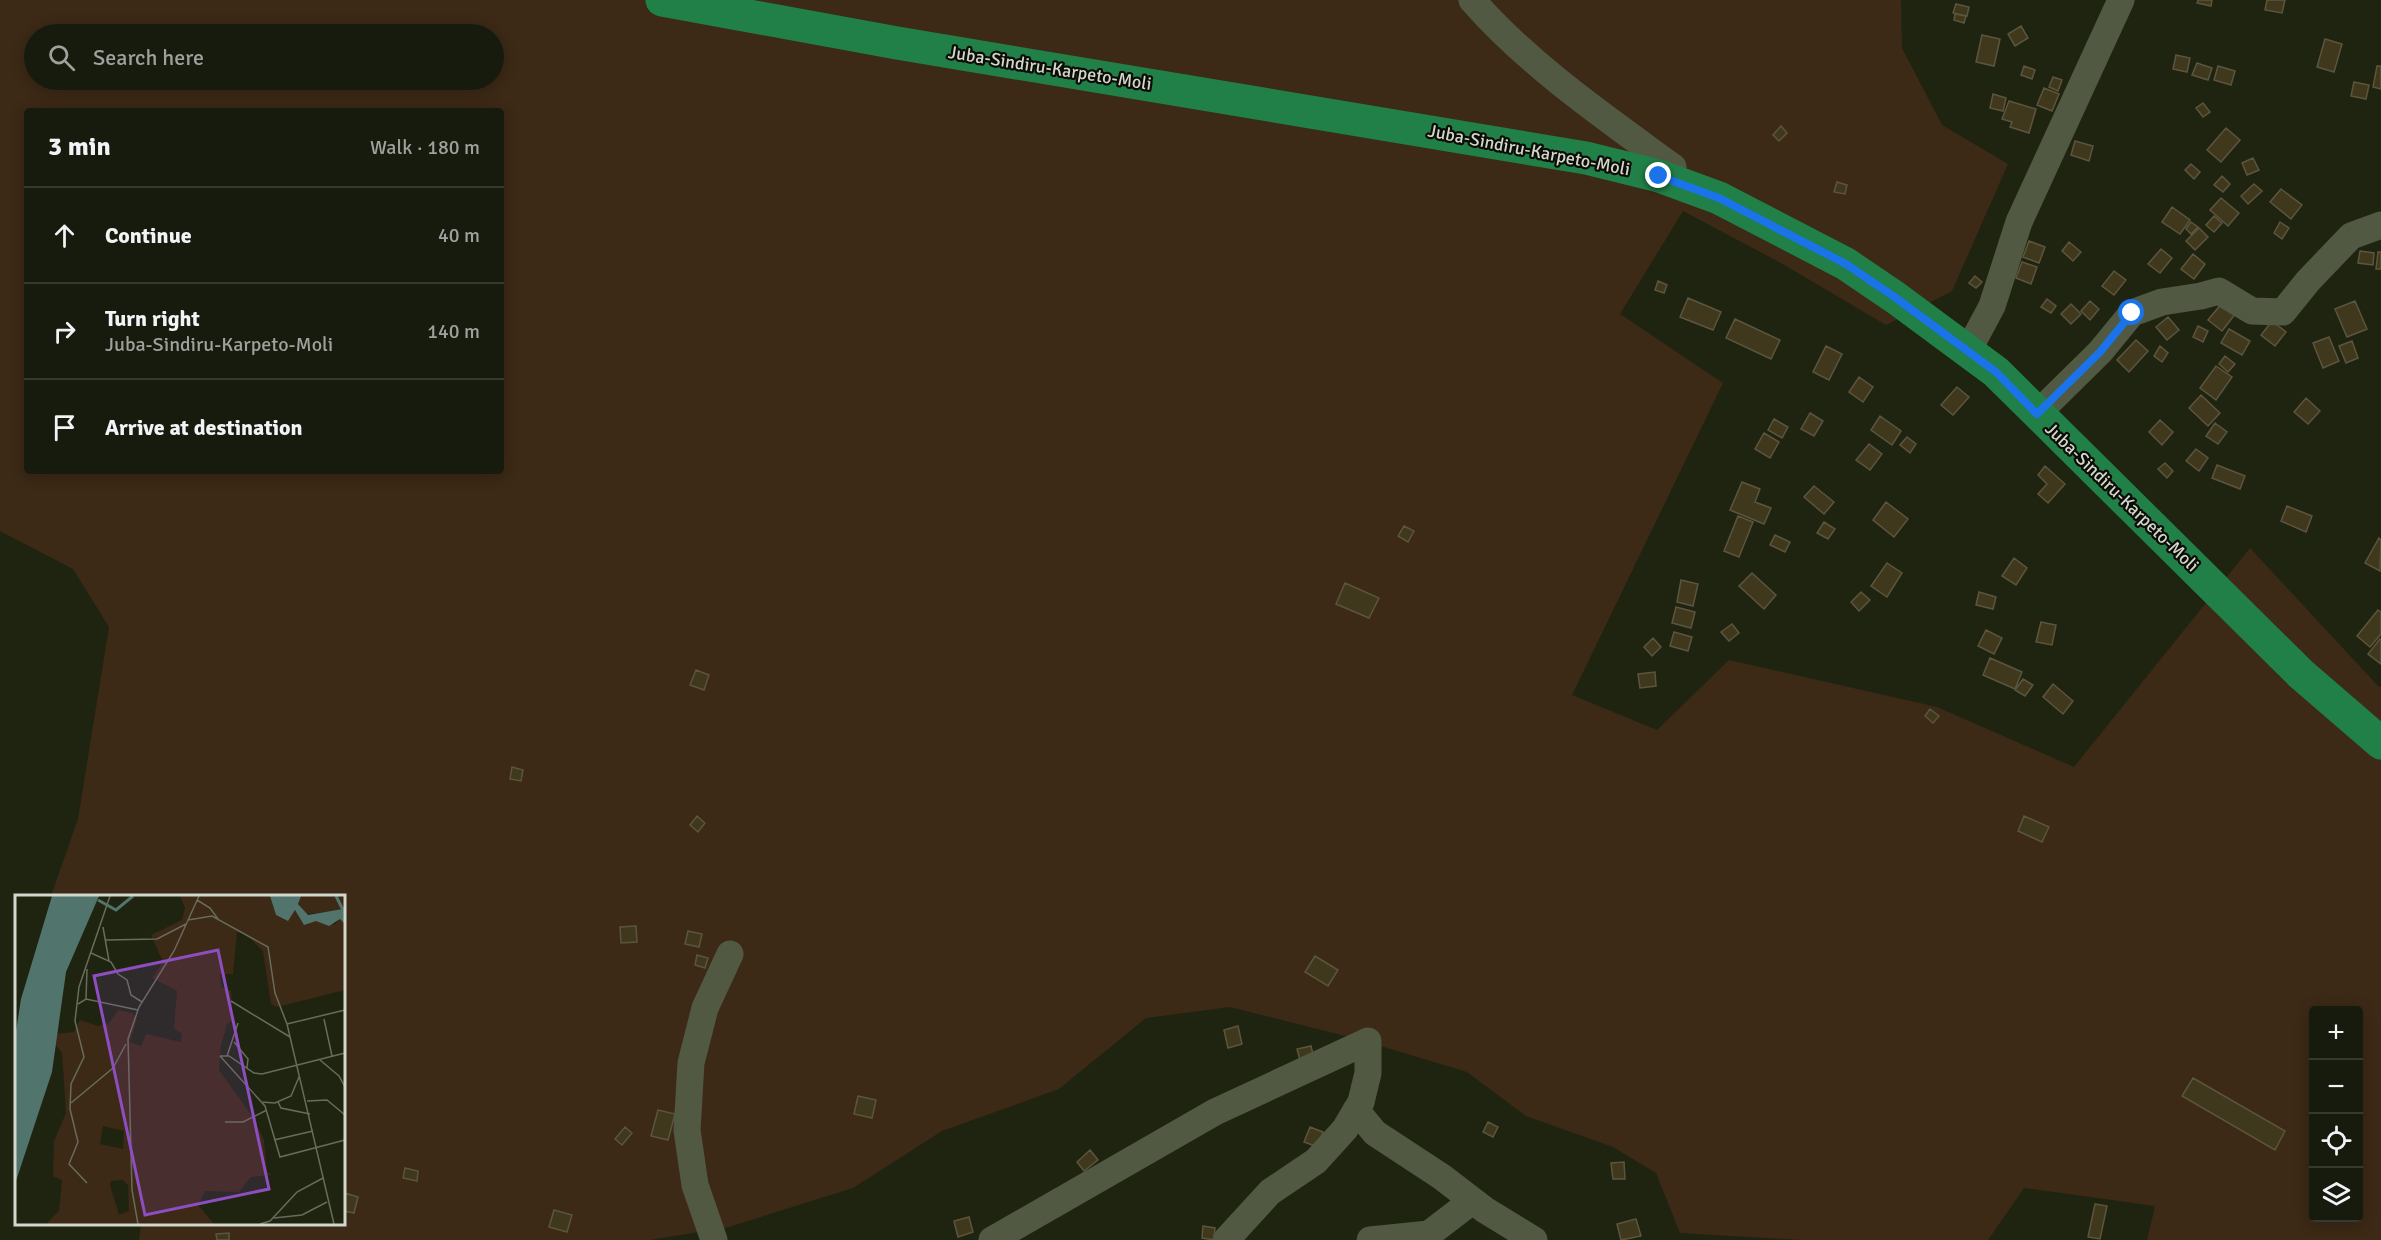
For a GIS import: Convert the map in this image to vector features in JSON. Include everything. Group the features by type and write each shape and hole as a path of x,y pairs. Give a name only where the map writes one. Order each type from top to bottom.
{"main road":[{"name":"Juba-Sindiru-Karpeto-Moli","path":"662,0 897,43 1586,158 1659,176 1719,198 1846,264 1996,372 2301,674 2381,743"}],"street":[{"path":"1472,0 1526,52 1587,103 1672,167"},
{"path":"1968,351 1992,306 2019,222 2113,4"},
{"path":"2037,414 2100,352 2132,313 2162,302 2219,291 2252,311 2283,312 2308,281 2351,236 2381,225"},
{"path":"714,1240 695,1185 687,1130 691,1063 705,1008 730,954"},
{"path":"992,1240 1215,1112 1368,1041 1368,1073 1361,1102 1345,1129 1316,1161 1270,1192 1226,1240"},
{"path":"1356,1110 1375,1133 1442,1177 1472,1201 1534,1240"},
{"path":"1370,1240 1429,1234 1472,1201"}],"shaded area":[{"path":"0,0 1901,0 1902,48 1942,125 2008,164 1952,291 1886,325 1781,263 1683,211 1620,314 1723,383 1572,695 1657,730 1729,660 1937,707 2074,767 2250,548 2381,687 2381,1240 2147,1240 2155,1206 2024,1188 1988,1240 1803,1240 1680,1233 1656,1173 1613,1147 1526,1116 1467,1072 1361,1040 1230,1007 1146,1018 1059,1089 942,1131 853,1188 729,1227 650,1240 139,1240 141,1225 345,1225 345,895 51,895 78,819 109,627 73,569 0,531"}],"building":[{"path":"2198,0 2212,0 2211,6 2197,3"},
{"path":"2267,0 2285,0 2282,13 2265,10"},
{"path":"1956,4 1969,7 1967,16 1953,13"},
{"path":"1955,14 1966,16 1964,23 1954,20"},
{"path":"2021,26 2028,38 2015,46 2008,34"},
{"path":"1982,35 2000,39 1994,66 1976,62"},
{"path":"2325,39 2342,44 2334,72 2317,67"},
{"path":"2176,55 2190,58 2187,72 2173,69"},
{"path":"2197,63 2212,68 2208,80 2192,75"},
{"path":"2024,66 2035,70 2032,79 2021,75"},
{"path":"2218,66 2235,71 2231,85 2214,80"},
{"path":"2377,66 2381,66 2381,89 2373,87"},
{"path":"2053,77 2062,80 2058,91 2049,87"},
{"path":"2354,82 2369,85 2366,99 2351,96"},
{"path":"2044,88 2059,94 2052,111 2037,105"},
{"path":"1993,94 2006,98 2003,111 1990,108"},
{"path":"2009,101 2036,109 2029,133 2010,127 2012,122 2002,119"},
{"path":"2203,103 2210,112 2203,117 2196,108"},
{"path":"1781,126 1787,133 1779,141 1773,135"},
{"path":"2226,128 2240,140 2221,162 2207,150"},
{"path":"2075,141 2093,146 2089,161 2071,155"},
{"path":"2253,158 2259,170 2247,175 2242,163"},
{"path":"2191,164 2200,172 2194,179 2185,170"},
{"path":"2222,176 2230,184 2223,192 2214,185"},
{"path":"1837,182 1847,185 1845,194 1834,192"},
{"path":"2254,184 2262,191 2248,204 2241,196"},
{"path":"2281,189 2302,205 2291,219 2270,202"},
{"path":"2221,198 2239,213 2228,226 2210,210"},
{"path":"2172,207 2190,220 2180,234 2162,222"},
{"path":"2214,216 2222,223 2214,232 2206,225"},
{"path":"2191,222 2198,227 2191,234 2186,229"},
{"path":"2280,222 2289,228 2282,239 2274,233"},
{"path":"2199,228 2208,237 2195,250 2186,241"},
{"path":"2029,241 2045,247 2039,263 2023,257"},
{"path":"2069,242 2081,252 2073,261 2062,251"},
{"path":"2161,249 2172,258 2160,273 2148,264"},
{"path":"2360,251 2374,253 2373,265 2358,263"},
{"path":"2378,252 2381,252 2381,269 2376,269"},
{"path":"2193,254 2205,264 2194,279 2181,269"},
{"path":"2022,262 2037,267 2031,284 2016,278"},
{"path":"2114,271 2126,280 2114,295 2102,286"},
{"path":"1975,276 1982,282 1976,288 1969,283"},
{"path":"1658,281 1667,285 1664,293 1655,290"},
{"path":"2227,297 2240,308 2222,331 2208,320"},
{"path":"1688,298 1721,312 1713,330 1680,317"},
{"path":"2047,299 2056,306 2051,313 2041,307"},
{"path":"2090,301 2099,309 2090,320 2081,311"},
{"path":"2355,301 2367,329 2347,337 2335,309"},
{"path":"2071,304 2081,314 2071,324 2061,314"},
{"path":"2168,317 2179,330 2167,340 2156,327"},
{"path":"1735,319 1780,340 1771,359 1726,338"},
{"path":"2272,321 2286,332 2275,346 2261,335"},
{"path":"2198,326 2208,331 2203,342 2193,337"},
{"path":"2229,329 2250,341 2242,355 2221,343"},
{"path":"2329,337 2339,361 2323,368 2313,343"},
{"path":"2136,340 2148,351 2129,372 2117,360"},
{"path":"2352,341 2358,358 2346,363 2339,346"},
{"path":"1826,346 1842,354 1829,380 1813,372"},
{"path":"2160,346 2168,353 2162,362 2154,356"},
{"path":"2225,356 2235,364 2228,372 2219,364"},
{"path":"2216,366 2232,377 2216,400 2200,388"},
{"path":"1859,377 1873,387 1863,402 1849,392"},
{"path":"1957,387 1969,397 1953,415 1941,405"},
{"path":"2201,395 2220,413 2208,426 2189,408"},
{"path":"2306,398 2320,411 2308,424 2294,412"},
{"path":"1810,413 1823,421 1814,436 1801,429"},
{"path":"1880,416 1901,431 1892,445 1871,430"},
{"path":"1774,419 1788,427 1782,438 1768,430"},
{"path":"2160,420 2173,432 2162,445 2149,432"},
{"path":"2215,423 2227,432 2218,444 2206,436"},
{"path":"1764,433 1779,442 1770,458 1755,449"},
{"path":"1907,437 1916,444 1910,453 1900,445"},
{"path":"1869,444 1882,454 1870,470 1856,460"},
{"path":"2196,449 2208,458 2199,471 2186,461"},
{"path":"2165,463 2173,471 2167,478 2158,469"},
{"path":"2217,465 2245,476 2240,489 2212,478"},
{"path":"2045,466 2065,484 2048,503 2038,494 2047,484 2038,475"},
{"path":"1742,482 1760,489 1755,502 1771,508 1764,524 1730,510"},
{"path":"1814,486 1834,502 1824,514 1804,497"},
{"path":"1886,502 1908,519 1894,537 1873,520"},
{"path":"2287,506 2312,516 2306,532 2281,521"},
{"path":"1738,516 1753,522 1739,557 1724,551"},
{"path":"1824,522 1835,529 1828,539 1817,533"},
{"path":"1404,526 1414,531 1408,542 1398,536"},
{"path":"1775,535 1790,542 1785,552 1770,545"},
{"path":"2379,538 2381,540 2380,571 2365,563"},
{"path":"2014,558 2027,568 2016,585 2002,576"},
{"path":"1887,563 1902,573 1887,597 1871,586"},
{"path":"1752,573 1776,595 1764,609 1739,586"},
{"path":"1681,580 1698,584 1693,606 1677,602"},
{"path":"1345,583 1379,598 1369,618 1336,604"},
{"path":"1861,592 1870,600 1859,611 1851,602"},
{"path":"1979,592 1996,597 1993,609 1976,605"},
{"path":"1676,607 1695,612 1691,628 1672,623"},
{"path":"2378,610 2381,612 2381,634 2370,647 2357,636"},
{"path":"2041,622 2056,625 2052,645 2036,642"},
{"path":"1732,624 1739,633 1729,641 1721,632"},
{"path":"1986,630 2002,638 1994,654 1978,646"},
{"path":"1674,632 1692,637 1688,651 1670,646"},
{"path":"1653,638 1661,647 1652,656 1644,647"},
{"path":"2381,639 2381,664 2368,654"},
{"path":"1990,658 2022,672 2015,689 1983,675"},
{"path":"696,670 709,675 704,690 690,685"},
{"path":"1655,672 1656,686 1640,688 1638,674"},
{"path":"2023,679 2033,685 2025,696 2015,690"},
{"path":"2053,684 2073,701 2063,714 2043,697"},
{"path":"1930,709 1939,716 1933,723 1925,716"},
{"path":"512,767 523,770 521,781 510,779"},
{"path":"697,816 705,823 698,832 690,825"},
{"path":"2024,816 2049,827 2042,842 2018,831"},
{"path":"636,926 637,942 621,943 620,927"},
{"path":"688,931 702,934 699,947 685,944"},
{"path":"697,955 708,958 705,968 695,965"},
{"path":"1315,956 1338,970 1328,986 1305,972"},
{"path":"1238,1026 1242,1044 1228,1048 1224,1030"},
{"path":"1311,1046 1315,1063 1302,1067 1297,1049"},
{"path":"2193,1078 2285,1131 2275,1150 2182,1096"},
{"path":"858,1096 876,1100 872,1118 854,1114"},
{"path":"658,1110 675,1114 668,1140 651,1136"},
{"path":"1488,1122 1498,1127 1493,1137 1483,1132"},
{"path":"625,1127 632,1133 622,1145 615,1139"},
{"path":"1310,1127 1323,1132 1318,1147 1304,1142"},
{"path":"1090,1150 1098,1160 1084,1171 1077,1162"},
{"path":"1624,1162 1625,1179 1613,1179 1611,1163"},
{"path":"405,1168 418,1171 417,1181 403,1178"},
{"path":"345,1193 358,1197 354,1213 345,1211"},
{"path":"2095,1204 2107,1206 2100,1239 2088,1237"},
{"path":"554,1210 572,1215 567,1232 549,1227"},
{"path":"969,1217 973,1232 958,1237 954,1221"},
{"path":"1636,1219 1641,1236 1621,1240 1617,1224"},
{"path":"1203,1226 1215,1228 1214,1240 1202,1238"},
{"path":"229,1233 229,1240 217,1240 216,1234"}],"route":[{"path":"1659,176 1719,198 1846,264 1996,372 2037,414 2100,352 2132,313"}]}
